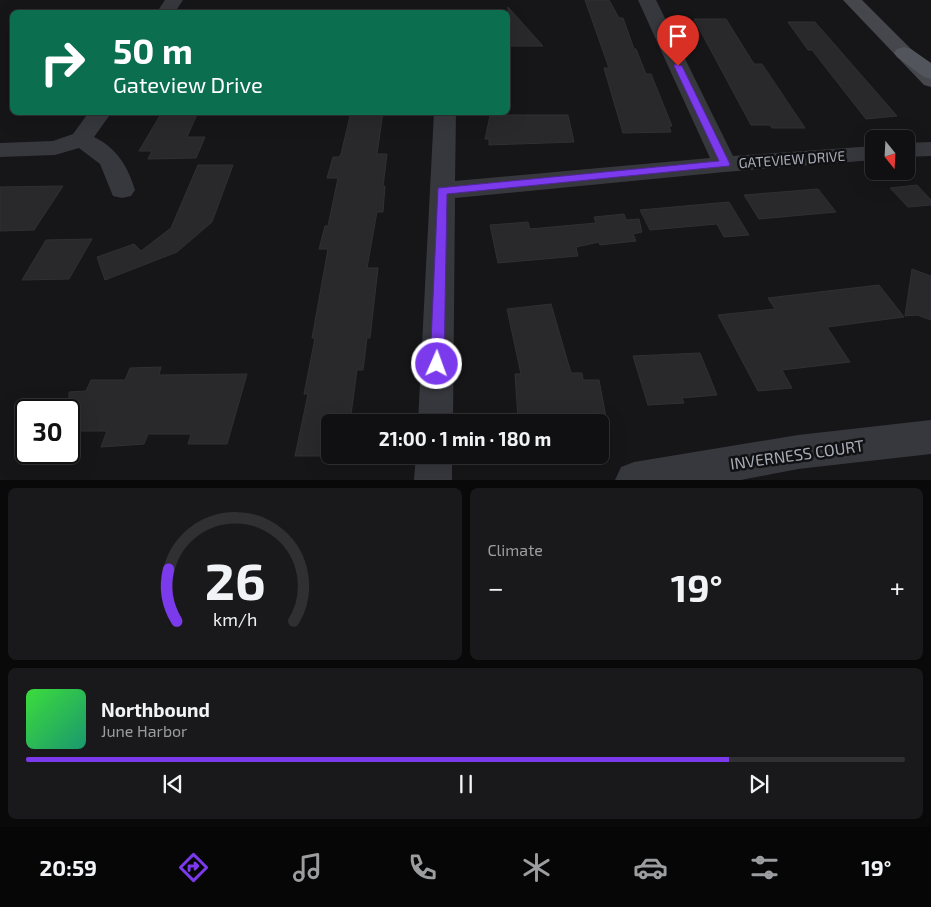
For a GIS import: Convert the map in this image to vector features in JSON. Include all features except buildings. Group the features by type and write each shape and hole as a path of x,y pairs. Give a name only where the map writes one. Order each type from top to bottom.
{"main road":[{"path":"852,0 931,81"},
{"path":"904,53 931,73"}],"street":[{"path":"647,0 725,164"},
{"path":"0,150 55,148 81,139 100,115"},
{"path":"435,414 444,115"},
{"path":"81,139 97,146 117,169 122,190"},
{"path":"915,150 931,149"},
{"name":"GATEVIEW DRIVE","path":"442,190 725,164 865,154"},
{"name":"INVERNESS COURT","path":"634,480 798,452 931,437"},
{"path":"433,480 434,464"}],"route":[{"path":"437,364 442,190 725,164 678,66"}]}
